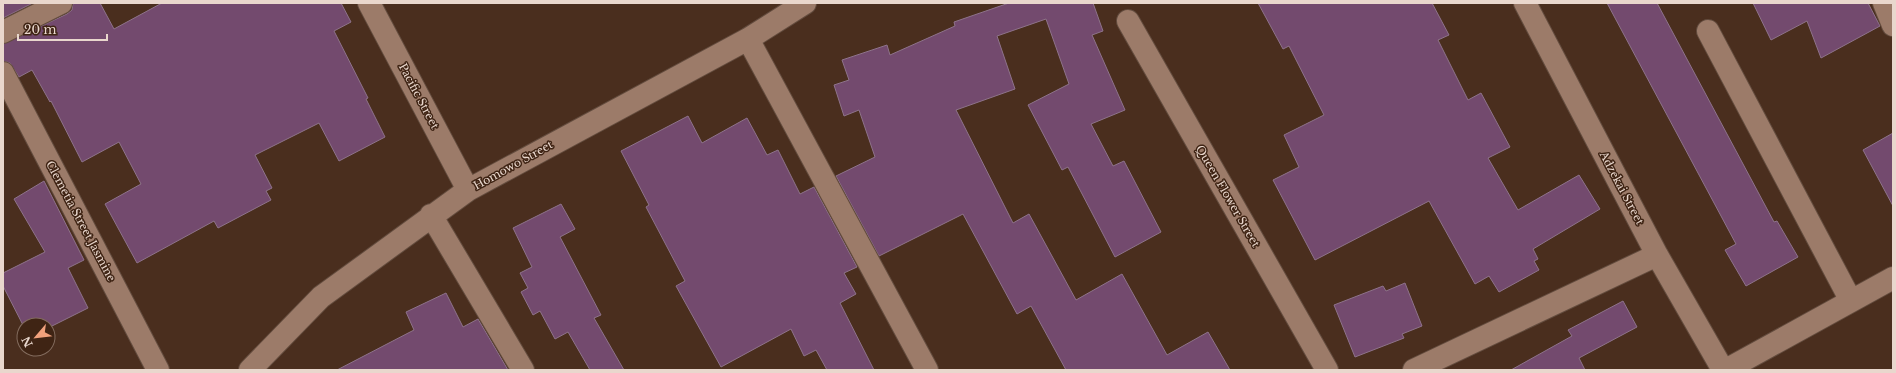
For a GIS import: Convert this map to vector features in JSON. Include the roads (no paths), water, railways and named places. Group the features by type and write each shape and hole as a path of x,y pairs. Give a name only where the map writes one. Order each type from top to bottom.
{"street":[{"path":"3,32 61,3"},
{"name":"Pacific Street","path":"369,3 468,190"},
{"name":"Homowo Street","path":"250,370 320,297 431,215 468,190 748,39 803,3"},
{"name":"Adzekai Street","path":"1525,3 1657,255 1724,370"},
{"path":"1884,3 1893,25"},
{"name":"Queen Flower Street","path":"1128,21 1327,370"},
{"path":"1708,30 1852,301"},
{"path":"748,39 927,370"},
{"name":"Clemetia Street Jasmine","path":"3,73 158,370"},
{"path":"431,215 523,370"},
{"path":"1414,370 1657,255"},
{"path":"1724,370 1893,278"}]}
